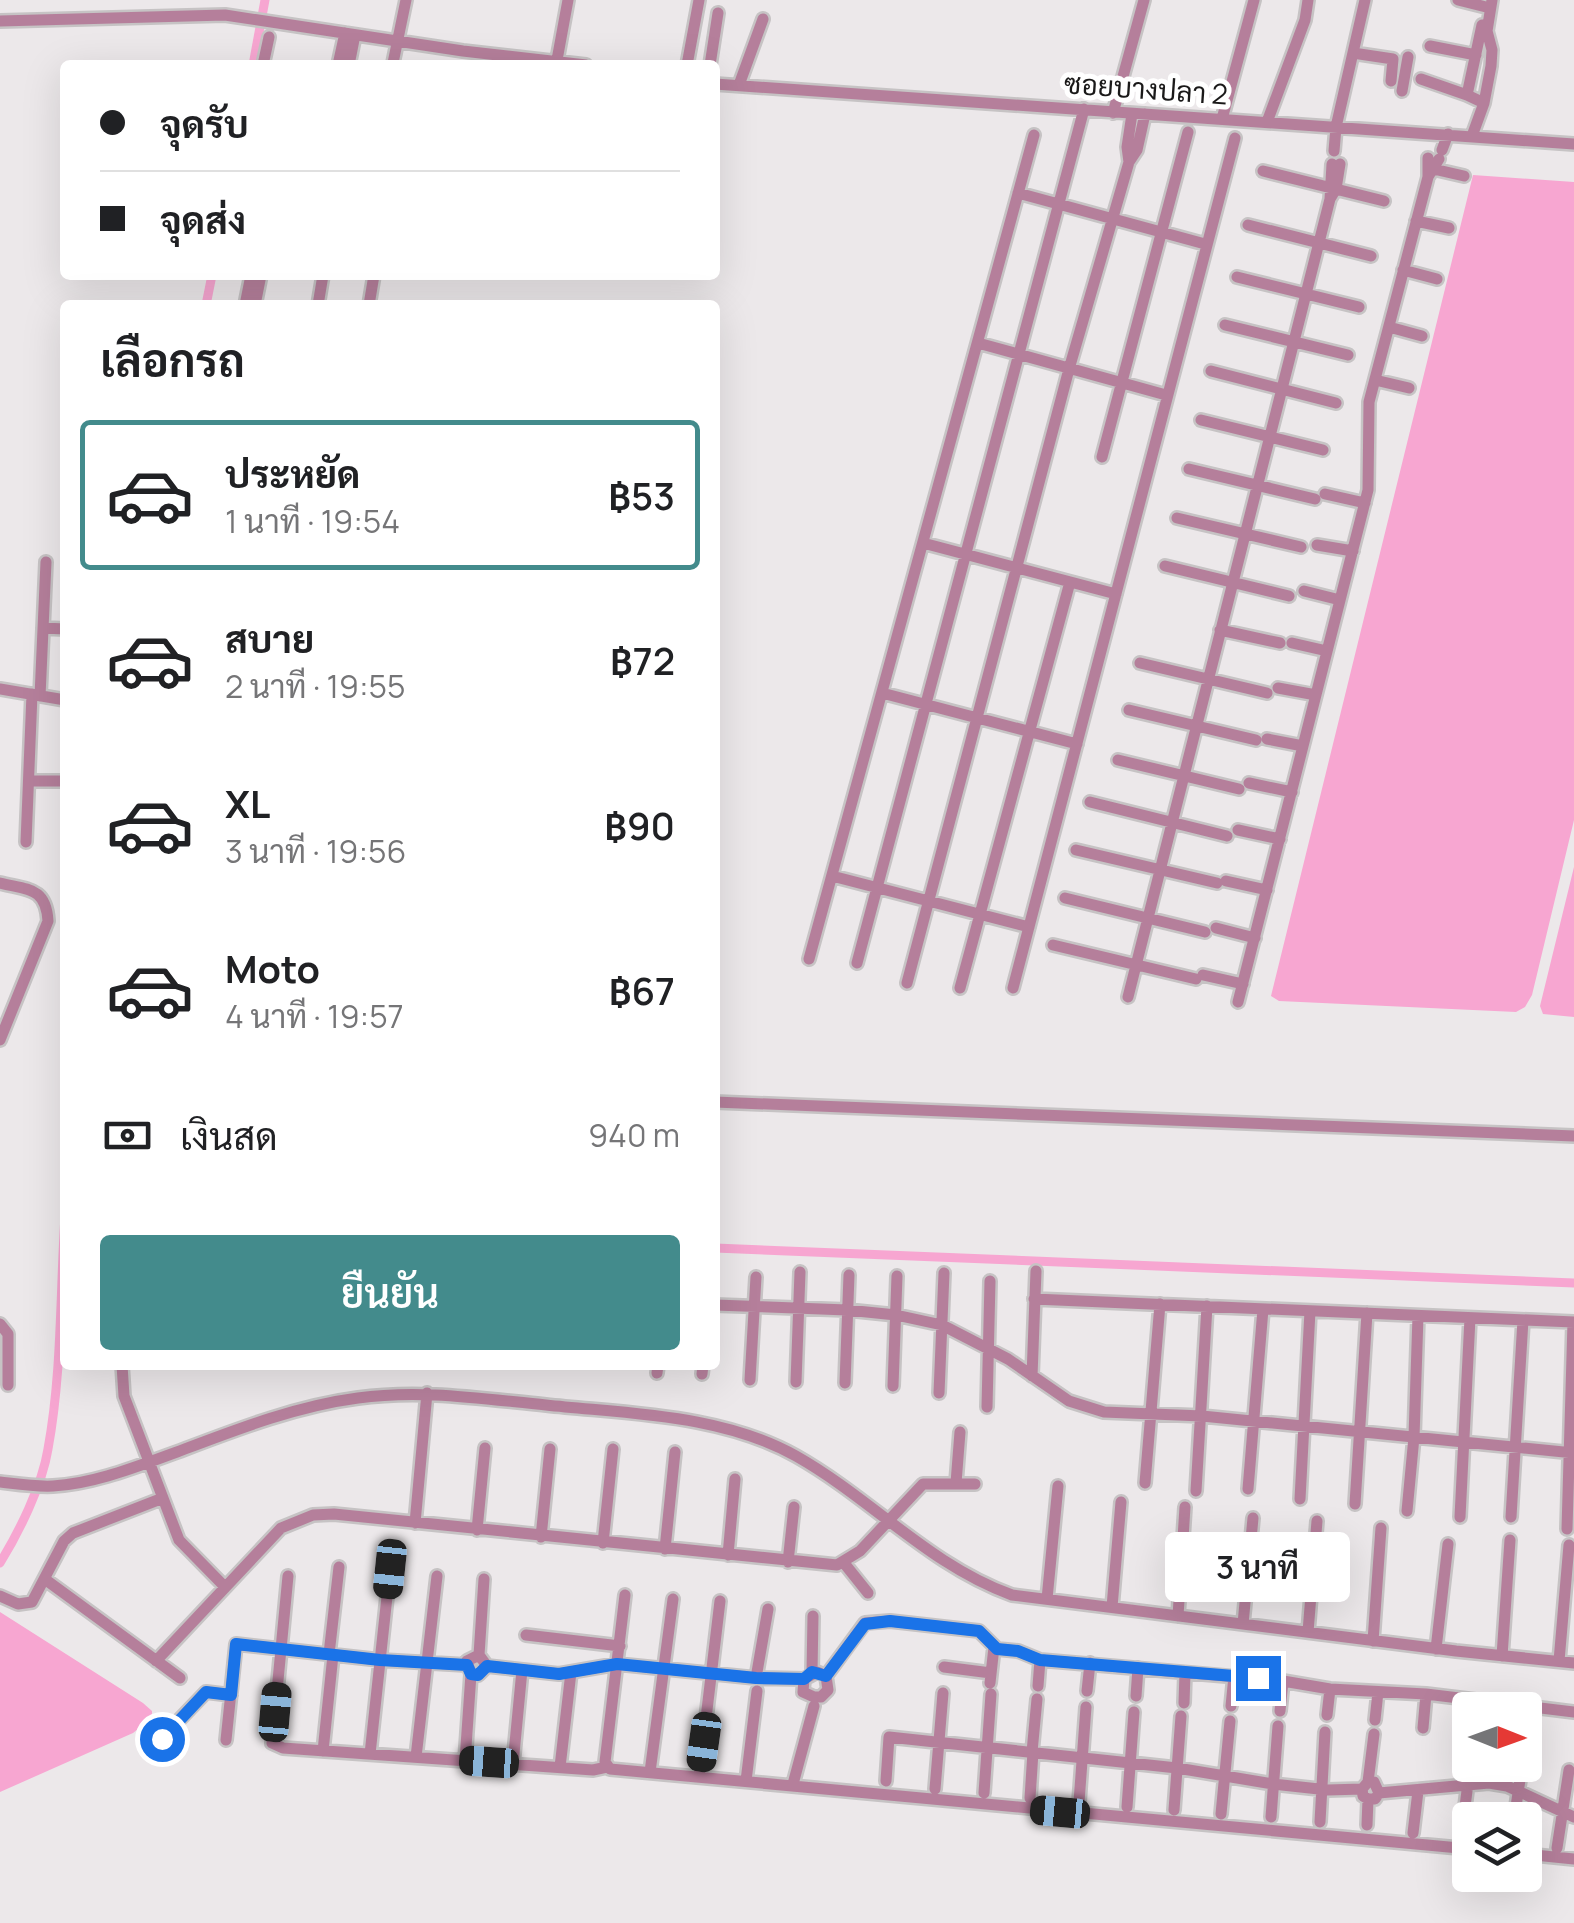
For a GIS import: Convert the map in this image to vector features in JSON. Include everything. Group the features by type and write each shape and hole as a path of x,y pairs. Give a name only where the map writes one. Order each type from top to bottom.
{"street":[{"path":"394,60 406,0"},
{"path":"0,21 212,14 398,42 557,60 568,0"},
{"path":"688,60 699,0"},
{"path":"1112,112 1144,0"},
{"path":"1222,119 1254,0"},
{"path":"1267,122 1305,20 1308,0"},
{"path":"1128,997 1332,192 1340,127 1365,0"},
{"path":"1458,0 1488,2"},
{"path":"1467,95 1488,2"},
{"path":"1472,136 1484,104 1492,57 1487,31 1488,2"},
{"path":"711,60 718,14"},
{"path":"739,86 762,19"},
{"path":"340,60 350,34"},
{"path":"349,60 350,34"},
{"path":"264,60 269,37"},
{"path":"1430,46 1476,56"},
{"path":"1353,53 1394,59 1402,90"},
{"path":"1396,76 1408,57"},
{"path":"1421,79 1484,104"},
{"name":"ซอยบางปลา 2","path":"720,84 1574,144"},
{"path":"856,962 1084,110"},
{"path":"906,984 1069,369 1129,162 1137,150 1138,114"},
{"path":"1102,457 1188,132"},
{"path":"1432,132 1433,161"},
{"path":"1238,1002 1365,503 1370,475 1368,410 1375,380 1433,161 1448,134"},
{"path":"809,959 1034,135"},
{"path":"1013,988 1235,138"},
{"path":"1433,161 1464,176"},
{"path":"1263,171 1332,192 1384,201"},
{"path":"1018,193 1205,244"},
{"path":"1416,220 1449,228"},
{"path":"1248,225 1371,256"},
{"path":"1404,270 1437,279"},
{"path":"1237,276 1359,307"},
{"path":"1225,324 1348,355"},
{"path":"1389,327 1422,336"},
{"path":"978,343 1166,395"},
{"path":"1211,372 1336,402"},
{"path":"1375,380 1409,388"},
{"path":"1201,420 1323,450"},
{"path":"1189,469 1256,485 1365,503"},
{"path":"1177,518 1301,547"},
{"path":"922,543 1116,594"},
{"path":"1318,545 1353,551"},
{"path":"26,842 46,562"},
{"path":"1165,566 1288,596"},
{"path":"960,988 1070,582"},
{"path":"1304,591 1340,600"},
{"path":"43,628 60,629"},
{"path":"1220,630 1328,650"},
{"path":"1140,663 1272,691 1316,694"},
{"path":"0,689 60,699"},
{"path":"882,693 1077,744"},
{"path":"1128,710 1303,746"},
{"path":"1118,760 1183,776 1292,792"},
{"path":"28,780 60,781"},
{"path":"1090,802 1171,822 1280,840"},
{"path":"1076,850 1267,890"},
{"path":"832,876 1029,927"},
{"path":"0,883 37,892 47,903 48,921 0,1040"},
{"path":"1064,898 1254,938"},
{"path":"1053,945 1243,984"},
{"path":"720,1102 1574,1136"},
{"path":"1032,1376 1036,1271"},
{"path":"796,1382 800,1272"},
{"path":"940,1393 944,1273"},
{"path":"845,1382 849,1276"},
{"path":"893,1386 897,1276"},
{"path":"750,1380 756,1277"},
{"path":"987,1407 990,1281"},
{"path":"1034,1299 1574,1322 1567,1528"},
{"path":"1145,1483 1160,1304"},
{"path":"720,1305 847,1310 942,1325 1008,1358 1079,1404 1104,1412 1202,1416 1571,1452"},
{"path":"1196,1491 1206,1306"},
{"path":"1248,1489 1262,1309"},
{"path":"1300,1499 1310,1311"},
{"path":"1355,1504 1367,1314"},
{"path":"1407,1511 1418,1316"},
{"path":"1460,1517 1470,1318"},
{"path":"1511,1517 1523,1320"},
{"path":"0,1324 8,1334 8,1385"},
{"path":"122,1370 124,1396 179,1540 225,1587"},
{"path":"416,1523 427,1393"},
{"path":"0,1482 52,1486 107,1475 318,1404 386,1394 427,1393 670,1418 740,1433 796,1456 849,1490 939,1560 1012,1595 1436,1649 1574,1662"},
{"path":"956,1484 960,1432"},
{"path":"477,1530 485,1448"},
{"path":"542,1537 550,1449"},
{"path":"603,1543 613,1449"},
{"path":"665,1549 675,1452"},
{"path":"728,1556 735,1479"},
{"path":"156,1661 281,1528 298,1519 334,1514 826,1565 844,1563 923,1484 975,1484"},
{"path":"1047,1599 1058,1486"},
{"path":"0,1596 26,1605 32,1602 64,1541 73,1533 163,1498"},
{"path":"1112,1607 1121,1502"},
{"path":"788,1562 794,1507"},
{"path":"1178,1616 1185,1507"},
{"path":"1243,1624 1253,1518"},
{"path":"1308,1632 1317,1522"},
{"path":"1373,1641 1381,1528"},
{"path":"1502,1656 1510,1540"},
{"path":"1436,1649 1448,1544"},
{"path":"1559,1661 1568,1545"},
{"path":"844,1563 868,1594"},
{"path":"323,1751 338,1567"},
{"path":"370,1754 390,1569"},
{"path":"288,1576 272,1743 283,1748 593,1770 607,1766 1452,1847"},
{"path":"416,1758 436,1576"},
{"path":"226,1740 236,1644 426,1663 469,1669 478,1675 483,1660 484,1579"},
{"path":"46,1580 180,1678"},
{"path":"607,1766 626,1595"},
{"path":"650,1772 673,1599"},
{"path":"699,1777 720,1601"},
{"path":"746,1781 768,1610"},
{"path":"812,1616 804,1692 821,1697 829,1685 826,1676"},
{"path":"826,1676 865,1624 890,1621 979,1631 994,1647 1040,1660 1234,1676 1330,1689 1426,1694 1452,1700"},
{"path":"526,1635 620,1646"},
{"path":"984,1792 994,1647"},
{"path":"483,1660 522,1670 571,1672 617,1664 666,1668 714,1673 756,1685 826,1676"},
{"path":"1030,1798 1040,1660"},
{"path":"1087,1691 1090,1663"},
{"path":"944,1668 990,1683"},
{"path":"1136,1696 1138,1668"},
{"path":"465,1761 469,1669"},
{"path":"513,1764 522,1670"},
{"path":"560,1767 571,1672"},
{"path":"1184,1703 1185,1673"},
{"path":"1231,1706 1234,1676"},
{"path":"1280,1711 1283,1681"},
{"path":"1326,1715 1330,1689"},
{"path":"156,1738 162,1739 206,1692 231,1695"},
{"path":"935,1790 942,1692"},
{"path":"1375,1720 1378,1692"},
{"path":"1423,1728 1426,1694"},
{"path":"793,1784 814,1706"},
{"path":"1079,1802 1086,1707"},
{"path":"1542,1709 1574,1712"},
{"path":"1127,1807 1134,1712"},
{"path":"1174,1810 1181,1716"},
{"path":"1222,1814 1230,1721"},
{"path":"1271,1818 1278,1726"},
{"path":"1320,1822 1325,1732"},
{"path":"1368,1825 1374,1734"},
{"path":"886,1782 889,1737 1177,1768 1320,1789 1418,1791 1490,1783 1569,1815"},
{"path":"1558,1848 1569,1815 1569,1770"},
{"path":"1517,1802 1521,1782"},
{"path":"1466,1802 1468,1783"},
{"path":"1413,1833 1418,1791"},
{"path":"1542,1856 1574,1859"}],"shaded area":[{"path":"1473,175 1574,182 1574,820 1532,995 1525,1007 1516,1012 1279,1001 1271,996"},
{"path":"1574,867 1574,1017 1543,1014 1540,1006"},
{"path":"0,1612 143,1703 152,1711 152,1718 133,1733 0,1792"}],"waterway":[{"path":"254,60 265,0"},
{"path":"207,300 211,280"},
{"path":"720,1248 1574,1283"},
{"path":"0,1563 41,1478 53,1420 60,1320"}],"route":[{"path":"162,1739 206,1692 231,1695 236,1644 467,1665 471,1674 478,1675 487,1666 559,1674 617,1664 804,1679 812,1672 826,1676 865,1624 890,1621 979,1631 997,1649 1018,1651 1040,1660 1258,1678"}]}
